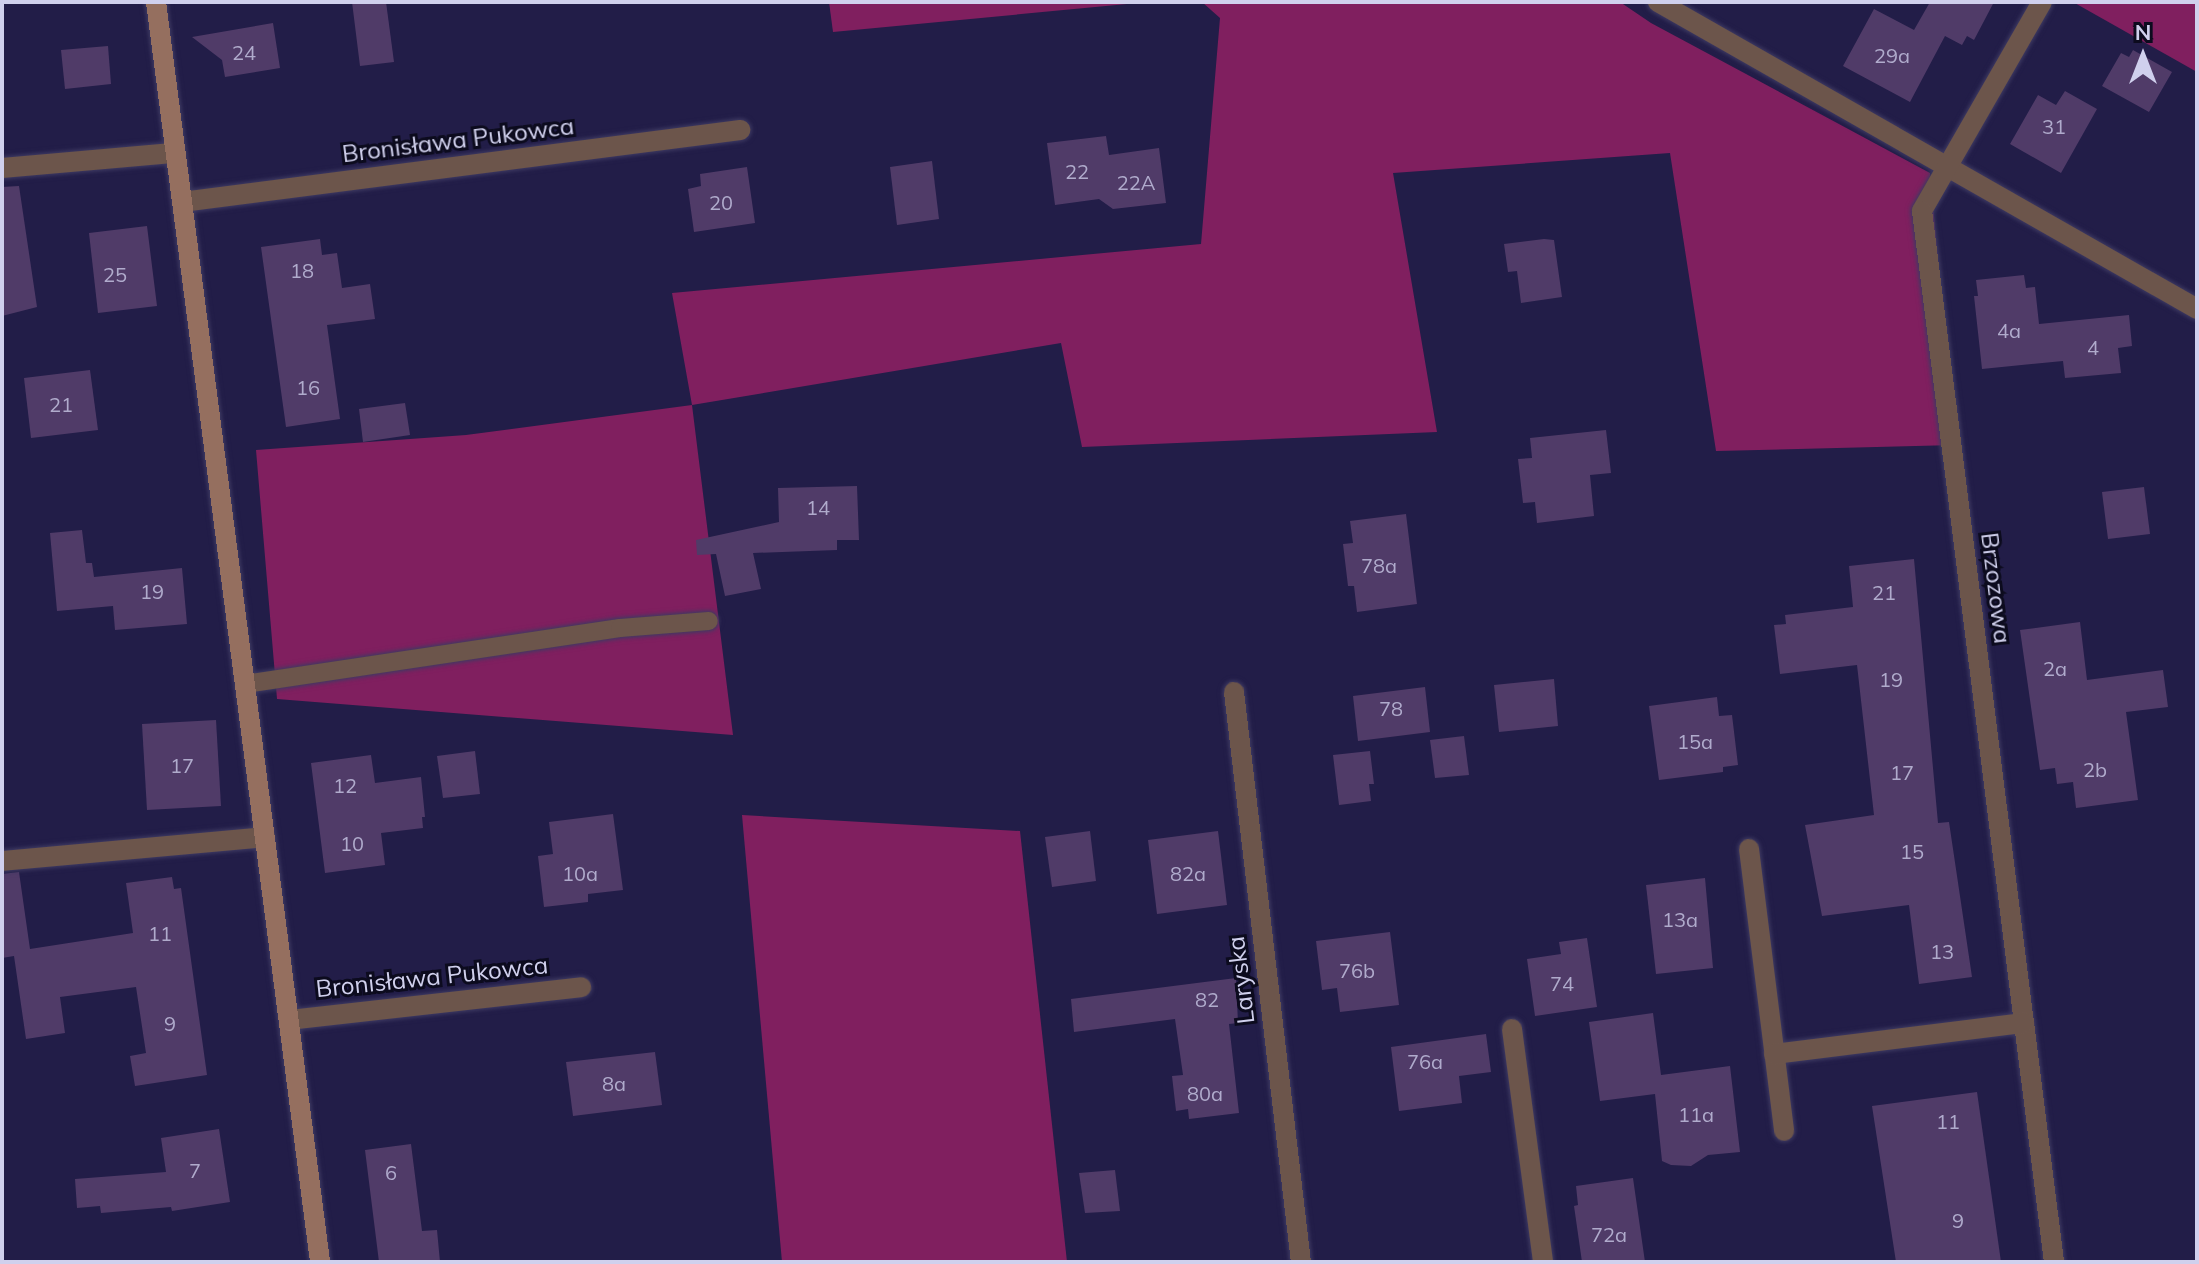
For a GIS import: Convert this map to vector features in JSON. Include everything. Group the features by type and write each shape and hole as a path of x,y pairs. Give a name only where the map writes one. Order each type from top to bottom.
{"street":[{"name":"Bronisława Pukowca","path":"156,2 320,1262"},
{"path":"1658,2 2197,309"},
{"name":"Brzozowa","path":"2042,2 1922,211 2054,1262"},
{"name":"Bronisława Pukowca","path":"182,202 740,130"},
{"path":"2,168 175,153"},
{"name":"Laryska","path":"1234,692 1301,1262"},
{"path":"2,861 265,837"},
{"path":"1749,849 1784,1131"},
{"name":"Bronisława Pukowca","path":"289,1020 581,987"},
{"path":"1774,1054 2024,1023"},
{"path":"1512,1029 1543,1262"}],"lane":[{"path":"245,684 620,628 709,621"}],"shaded area":[{"path":"829,2 1148,2 833,32"},
{"path":"1202,2 1620,2 1651,23 1930,173 1955,445 1716,451 1670,153 1393,173 1437,432 1082,447 1061,343 692,405 672,293 1201,244 1220,18"},
{"path":"2073,2 2197,2 2197,72"},
{"path":"692,405 733,735 277,699 256,450 466,435"},
{"path":"742,815 1020,831 1067,1262 782,1262"}],"building":[{"path":"352,2 386,2 394,62 360,66"},
{"path":"1930,2 1994,2 1974,40 1967,36 1962,45 1945,36 1910,102 1843,66 1874,9 1914,30"},
{"path":"273,23 280,68 225,77 222,60 192,37"},
{"path":"108,46 111,84 65,89 61,50"},
{"path":"2133,50 2172,72 2149,112 2102,86 2121,53 2129,57"},
{"path":"2065,91 2097,109 2061,173 2010,144 2038,95 2056,105"},
{"path":"1106,136 1109,155 1159,148 1166,203 1113,209 1099,199 1055,205 1047,143"},
{"path":"932,161 939,219 897,225 890,167"},
{"path":"747,167 755,223 694,232 688,189 701,186 700,174"},
{"path":"19,186 37,307 2,316 2,187"},
{"path":"147,226 157,306 98,313 89,233"},
{"path":"320,239 322,255 337,253 342,288 370,284 375,319 327,325 340,419 286,427 261,247"},
{"path":"1554,240 1562,297 1521,303 1517,271 1508,272 1504,244"},
{"path":"2024,275 2026,288 2035,287 2039,324 2129,315 2132,346 2118,348 2121,373 2065,378 2063,361 1982,369 1974,296 1978,296 1976,280"},
{"path":"90,370 98,430 31,438 24,378"},
{"path":"405,403 410,435 363,442 359,409"},
{"path":"1606,430 1611,473 1590,475 1594,516 1537,523 1535,502 1523,503 1518,459 1532,458 1530,438"},
{"path":"857,486 859,540 837,540 837,550 753,553 761,589 725,596 716,554 697,555 696,540 779,522 778,488"},
{"path":"2144,487 2150,534 2108,539 2102,492"},
{"path":"1406,514 1417,604 1357,612 1354,586 1348,586 1343,544 1353,543 1350,521"},
{"path":"82,530 86,563 92,563 94,577 182,568 187,624 115,630 113,606 57,611 50,533"},
{"path":"1914,559 1938,823 1949,822 1972,977 1919,984 1909,905 1822,916 1805,825 1874,815 1857,665 1780,674 1774,625 1786,624 1785,615 1853,607 1849,566"},
{"path":"2080,622 2087,680 2163,670 2168,707 2126,712 2138,800 2076,808 2073,782 2057,784 2055,768 2040,770 2020,630"},
{"path":"1554,679 1558,726 1499,732 1494,685"},
{"path":"1425,687 1430,732 1358,741 1353,696"},
{"path":"1717,697 1719,716 1732,715 1738,765 1723,767 1723,772 1659,780 1649,706"},
{"path":"216,720 221,806 147,810 142,724"},
{"path":"1464,736 1469,775 1435,778 1430,740"},
{"path":"475,751 480,794 443,798 437,756"},
{"path":"1370,751 1374,784 1369,784 1371,801 1339,805 1333,755"},
{"path":"371,755 375,783 421,777 425,817 422,817 423,828 381,833 385,865 325,873 311,763"},
{"path":"613,814 623,890 588,894 588,902 544,907 538,856 553,854 549,822"},
{"path":"1090,831 1096,881 1052,887 1045,837"},
{"path":"1218,831 1227,905 1157,914 1148,840"},
{"path":"19,872 30,949 133,933 126,883 172,877 174,889 181,888 207,1075 135,1086 130,1056 146,1053 136,987 60,997 65,1033 26,1039 14,956 2,958 2,874"},
{"path":"1705,878 1713,968 1656,974 1646,885"},
{"path":"1390,932 1399,1005 1340,1012 1337,988 1322,990 1316,941"},
{"path":"1587,938 1597,1007 1535,1016 1527,959 1561,954 1559,942"},
{"path":"1236,978 1238,1023 1229,1024 1239,1113 1189,1119 1188,1109 1176,1111 1172,1076 1183,1075 1175,1019 1074,1032 1071,999"},
{"path":"1653,1013 1661,1075 1730,1066 1740,1152 1708,1155 1691,1166 1671,1165 1662,1161 1655,1094 1600,1101 1589,1022"},
{"path":"1486,1034 1491,1072 1459,1076 1462,1103 1399,1111 1391,1047"},
{"path":"655,1052 662,1105 573,1116 566,1062"},
{"path":"1977,1092 2001,1262 1896,1262 1872,1106"},
{"path":"219,1129 230,1202 172,1211 171,1207 101,1213 100,1206 77,1208 75,1179 166,1172 161,1138"},
{"path":"411,1144 422,1231 437,1230 440,1262 379,1262 365,1150"},
{"path":"1115,1170 1120,1211 1085,1213 1079,1173"},
{"path":"1633,1178 1645,1262 1582,1262 1574,1206 1578,1205 1576,1186"}]}
